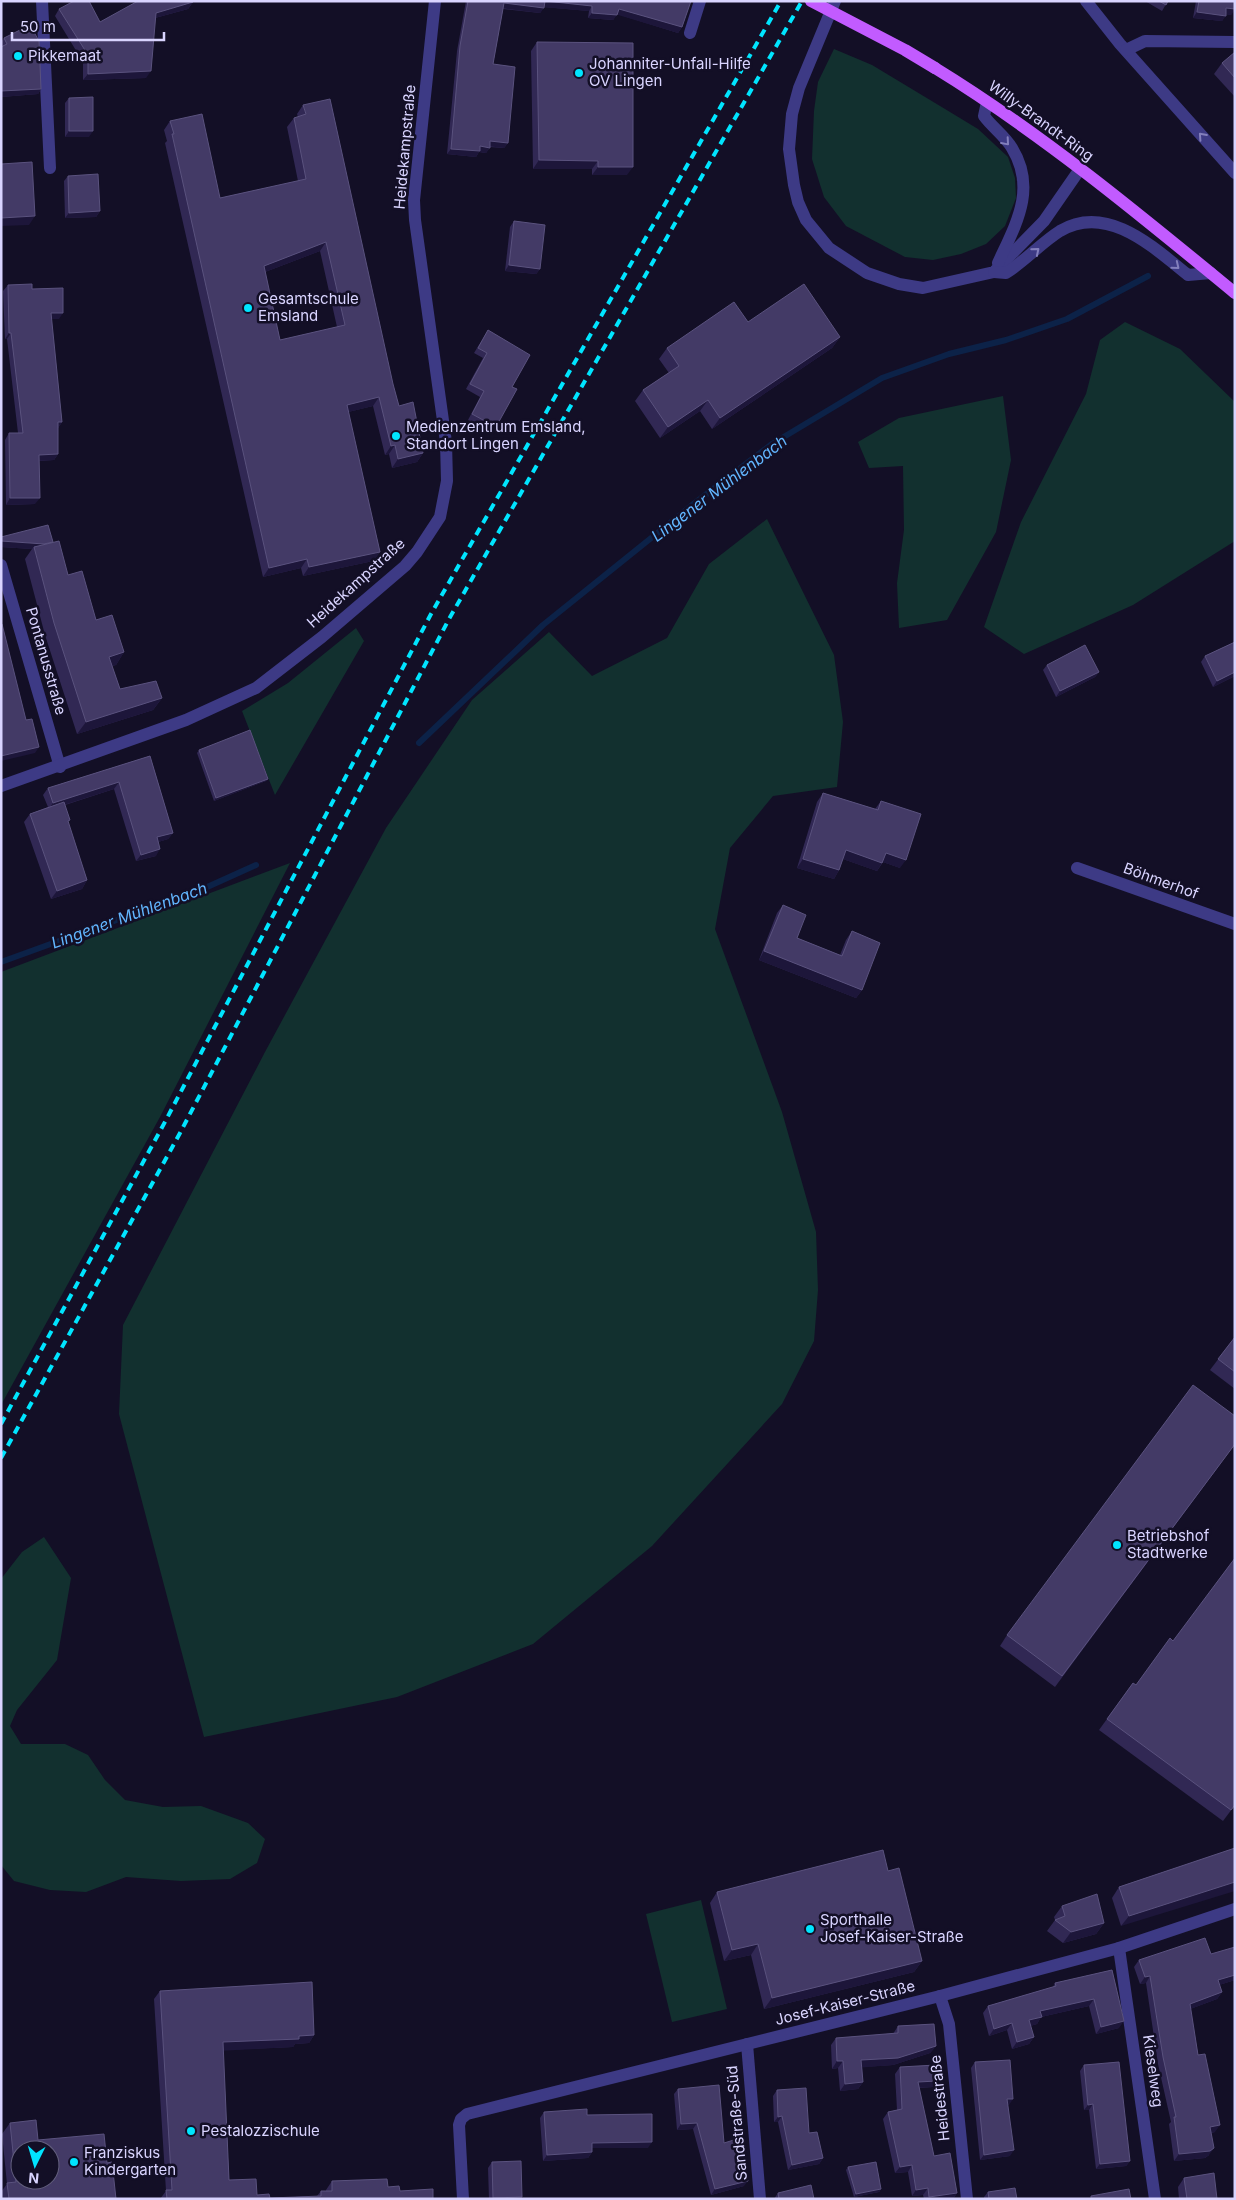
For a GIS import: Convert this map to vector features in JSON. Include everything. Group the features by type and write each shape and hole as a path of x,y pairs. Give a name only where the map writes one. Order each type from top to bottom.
{"main road":[{"name":"Willy-Brandt-Ring","path":"810,1 905,50 987,102 1080,169 1235,293"}],"street":[{"path":"42,1 50,168"},
{"name":"Heidekampstraße","path":"1,786 60,767 186,720 256,688 322,636 405,566 440,517 447,481 446,442 415,220 414,200 435,1"},
{"path":"690,33 700,1"},
{"path":"835,1 799,88 792,114 789,149 792,176 798,202 806,220 829,248 867,273 899,284 923,288 994,272 1006,273 1059,232 1073,225 1094,222 1116,225 1158,251 1188,275 1211,273"},
{"path":"1086,1 1126,50 1235,173"},
{"path":"1126,50 1145,42 1235,42"},
{"path":"987,102 984,116 1012,147 1025,178 1020,214 994,272"},
{"path":"994,272 1044,221 1080,169"},
{"name":"Pontanusstraße","path":"1,565 60,767"},
{"name":"Böhmerhof","path":"1077,868 1235,924"},
{"name":"Josef-Kaiser-Straße","path":"463,2199 459,2125 461,2119 468,2114 940,1996 1119,1948 1235,1909"},
{"name":"Kieselweg","path":"1119,1948 1155,2199"},
{"name":"Heidestraße","path":"940,1996 949,2024 966,2199"},
{"name":"Sandstraße-Süd","path":"747,2044 760,2199"}],"green space":[{"path":"834,49 872,65 978,129 1008,157 1015,178 1016,198 1005,226 986,244 961,254 933,260 905,257 846,226 824,197 812,159 814,111 818,82"},
{"path":"1125,322 1180,349 1235,402 1235,541 1133,605 1024,654 984,627 1021,522 1086,394 1100,340"},
{"path":"1003,396 1011,460 996,532 947,620 899,628 897,583 904,530 903,466 869,468 858,442 899,418"},
{"path":"767,519 834,655 843,722 837,787 773,796 730,848 715,929 782,1112 816,1232 818,1290 814,1341 782,1404 652,1546 533,1644 397,1697 204,1737 119,1414 123,1325 265,1052 386,828 472,700 549,632 592,676 667,638 709,564"},
{"path":"356,628 364,641 275,795 242,711 288,683"},
{"path":"290,863 160,1117 1,1405 1,972"},
{"path":"44,1537 71,1578 57,1660 17,1710 10,1726 21,1744 65,1744 88,1755 105,1780 125,1800 163,1807 201,1806 248,1823 265,1839 257,1863 230,1879 181,1881 126,1877 86,1892 50,1890 14,1881 1,1865 1,1579 22,1552"},
{"path":"701,1900 727,2009 672,2022 646,1914"}],"building":[{"path":"74,1 89,1 100,22 138,1 193,2 156,13 151,71 88,74 88,55 59,9"},
{"path":"468,1 545,1 544,8 504,3 493,64 515,67 508,143 490,141 490,148 480,146 480,151 451,149 460,46"},
{"path":"545,1 691,1 682,27 619,9 617,15 592,13 592,6"},
{"path":"1159,1 1168,1 1166,5"},
{"path":"1199,1 1235,1 1235,9 1226,8 1226,16 1197,12"},
{"path":"30,25 39,41 41,89 1,91 1,47 7,44 4,38"},
{"path":"537,42 633,43 633,167 598,167 598,161 539,160"},
{"path":"1235,52 1235,78 1222,63"},
{"path":"93,97 93,131 69,131 69,98"},
{"path":"330,99 393,384 399,406 413,402 423,453 398,459 395,445 391,446 379,397 347,405 380,552 309,567 307,559 269,568 170,121 202,114 220,198 306,179 294,118 306,114 303,105","holes":["326,242 345,325 280,340 264,266"]},
{"path":"32,162 35,216 1,218 1,164"},
{"path":"98,174 100,211 69,213 68,176"},
{"path":"514,221 545,225 540,269 509,265"},
{"path":"32,284 32,289 63,288 63,313 51,313 62,422 58,422 58,454 39,455 40,498 10,498 9,433 23,433 11,333 9,333 8,285"},
{"path":"804,284 840,337 720,418 708,400 668,427 643,390 679,366 667,348 734,302 748,322"},
{"path":"488,330 530,355 512,387 517,389 496,427 472,414 484,391 470,384 487,353 478,348"},
{"path":"48,525 53,542 44,544 1,541 1,537"},
{"path":"59,541 68,575 82,571 96,620 112,615 124,652 109,657 120,689 156,681 162,698 86,722 54,623 34,547"},
{"path":"1,625 26,720 32,719 39,747 1,756"},
{"path":"1235,642 1235,672 1217,681 1205,656"},
{"path":"1085,645 1099,672 1060,691 1047,665"},
{"path":"250,730 268,779 216,798 199,750"},
{"path":"150,756 173,833 157,837 160,849 141,855 119,782 53,803 48,788"},
{"path":"823,793 878,810 881,801 921,814 906,860 886,853 882,863 846,850 839,870 803,859"},
{"path":"64,802 70,820 68,821 87,880 57,891 30,814"},
{"path":"783,905 806,915 797,938 842,956 852,931 880,943 862,990 764,951"},
{"path":"1235,1337 1235,1372 1218,1359"},
{"name":"Betriebshof Stadtwerke","path":"1193,1385 1235,1416 1235,1444 1062,1676 1007,1635"},
{"path":"1235,1558 1235,1805 1231,1810 1107,1719 1133,1683 1136,1685 1170,1638 1173,1641"},
{"path":"1235,1848 1235,1882 1129,1916 1119,1887"},
{"name":"Sporthalle Josef-Kaiser-Straße","path":"883,1850 888,1871 899,1868 922,1961 772,1998 758,1944 732,1950 717,1892"},
{"path":"1097,1894 1104,1923 1071,1932 1055,1920 1065,1916 1062,1906"},
{"path":"1205,1938 1211,1954 1235,1947 1235,1975 1218,1980 1222,1992 1190,2004 1198,2055 1205,2054 1220,2125 1210,2127 1214,2148 1210,2151 1179,2154 1174,2117 1176,2117 1163,2057 1150,1976 1145,1977 1139,1960"},
{"path":"1112,1970 1124,2021 1101,2027 1094,1999 1040,2011 1042,2017 1029,2020 1034,2037 1017,2042 1012,2023 994,2029 988,2006 1056,1986 1055,1983"},
{"name":"Pestalozzischule","path":"312,1982 314,2035 299,2036 299,2039 223,2042 229,2180 256,2179 257,2195 269,2194 270,2198 321,2196 321,2191 332,2191 332,2181 387,2179 388,2187 399,2186 400,2191 433,2189 433,2199 167,2199 166,2190 172,2190 160,1991"},
{"path":"934,2024 936,2046 898,2058 861,2060 863,2082 845,2084 843,2061 837,2061 836,2038 898,2033 898,2026"},
{"path":"1010,2060 1013,2099 1007,2099 1014,2150 984,2155 975,2062"},
{"path":"1119,2062 1130,2161 1100,2164 1093,2104 1088,2105 1084,2065"},
{"path":"936,2065 937,2081 918,2082 934,2156 950,2153 957,2193 929,2197 928,2188 916,2190 912,2165 900,2167 888,2112 902,2109 900,2067"},
{"path":"719,2085 724,2143 737,2139 748,2181 715,2189 697,2123 681,2124 678,2089"},
{"path":"806,2088 809,2133 817,2132 823,2158 792,2165 782,2116 778,2117 777,2090"},
{"path":"587,2109 587,2115 652,2114 652,2142 592,2143 592,2152 547,2155 544,2112"},
{"name":"Franziskus Kindergarten","path":"36,2120 38,2140 12,2140 10,2123"},
{"name":"Franziskus Kindergarten","path":"104,2134 107,2163 112,2162 116,2199 9,2199 7,2183 10,2183 10,2190 60,2190 60,2140 38,2140"},
{"path":"521,2161 522,2197 493,2198 492,2162"},
{"path":"876,2162 881,2189 856,2194 848,2167"},
{"path":"1214,2173 1217,2199 1187,2199 1184,2178"},
{"path":"811,2185 814,2199 779,2199 778,2193"},
{"path":"1015,2188 1017,2199 989,2199 988,2192"},
{"path":"1129,2189 1131,2199 1091,2199 1091,2196"}],"waterway":[{"name":"Lingener Mühlenbach","path":"419,743 543,625 691,506 772,444 882,378 949,354 1006,340 1067,319 1148,276"},
{"name":"Lingener Mühlenbach","path":"1,962 205,888 256,865"}],"railway":[{"path":"1,1424 166,1120 431,614 781,1"},
{"path":"1,1458 180,1133 449,619 802,1"}],"place":[{"name":"Pikkemaat","path":"18,56"},
{"name":"Johanniter-Unfall-Hilfe OV Lingen","path":"579,73"},
{"name":"Gesamtschule Emsland","path":"248,308"},
{"name":"Medienzentrum Emsland, Standort Lingen","path":"396,436"},
{"name":"Betriebshof Stadtwerke","path":"1117,1545"},
{"name":"Sporthalle Josef-Kaiser-Straße","path":"810,1929"},
{"name":"Pestalozzischule","path":"191,2131"},
{"name":"Franziskus Kindergarten","path":"74,2162"}]}
